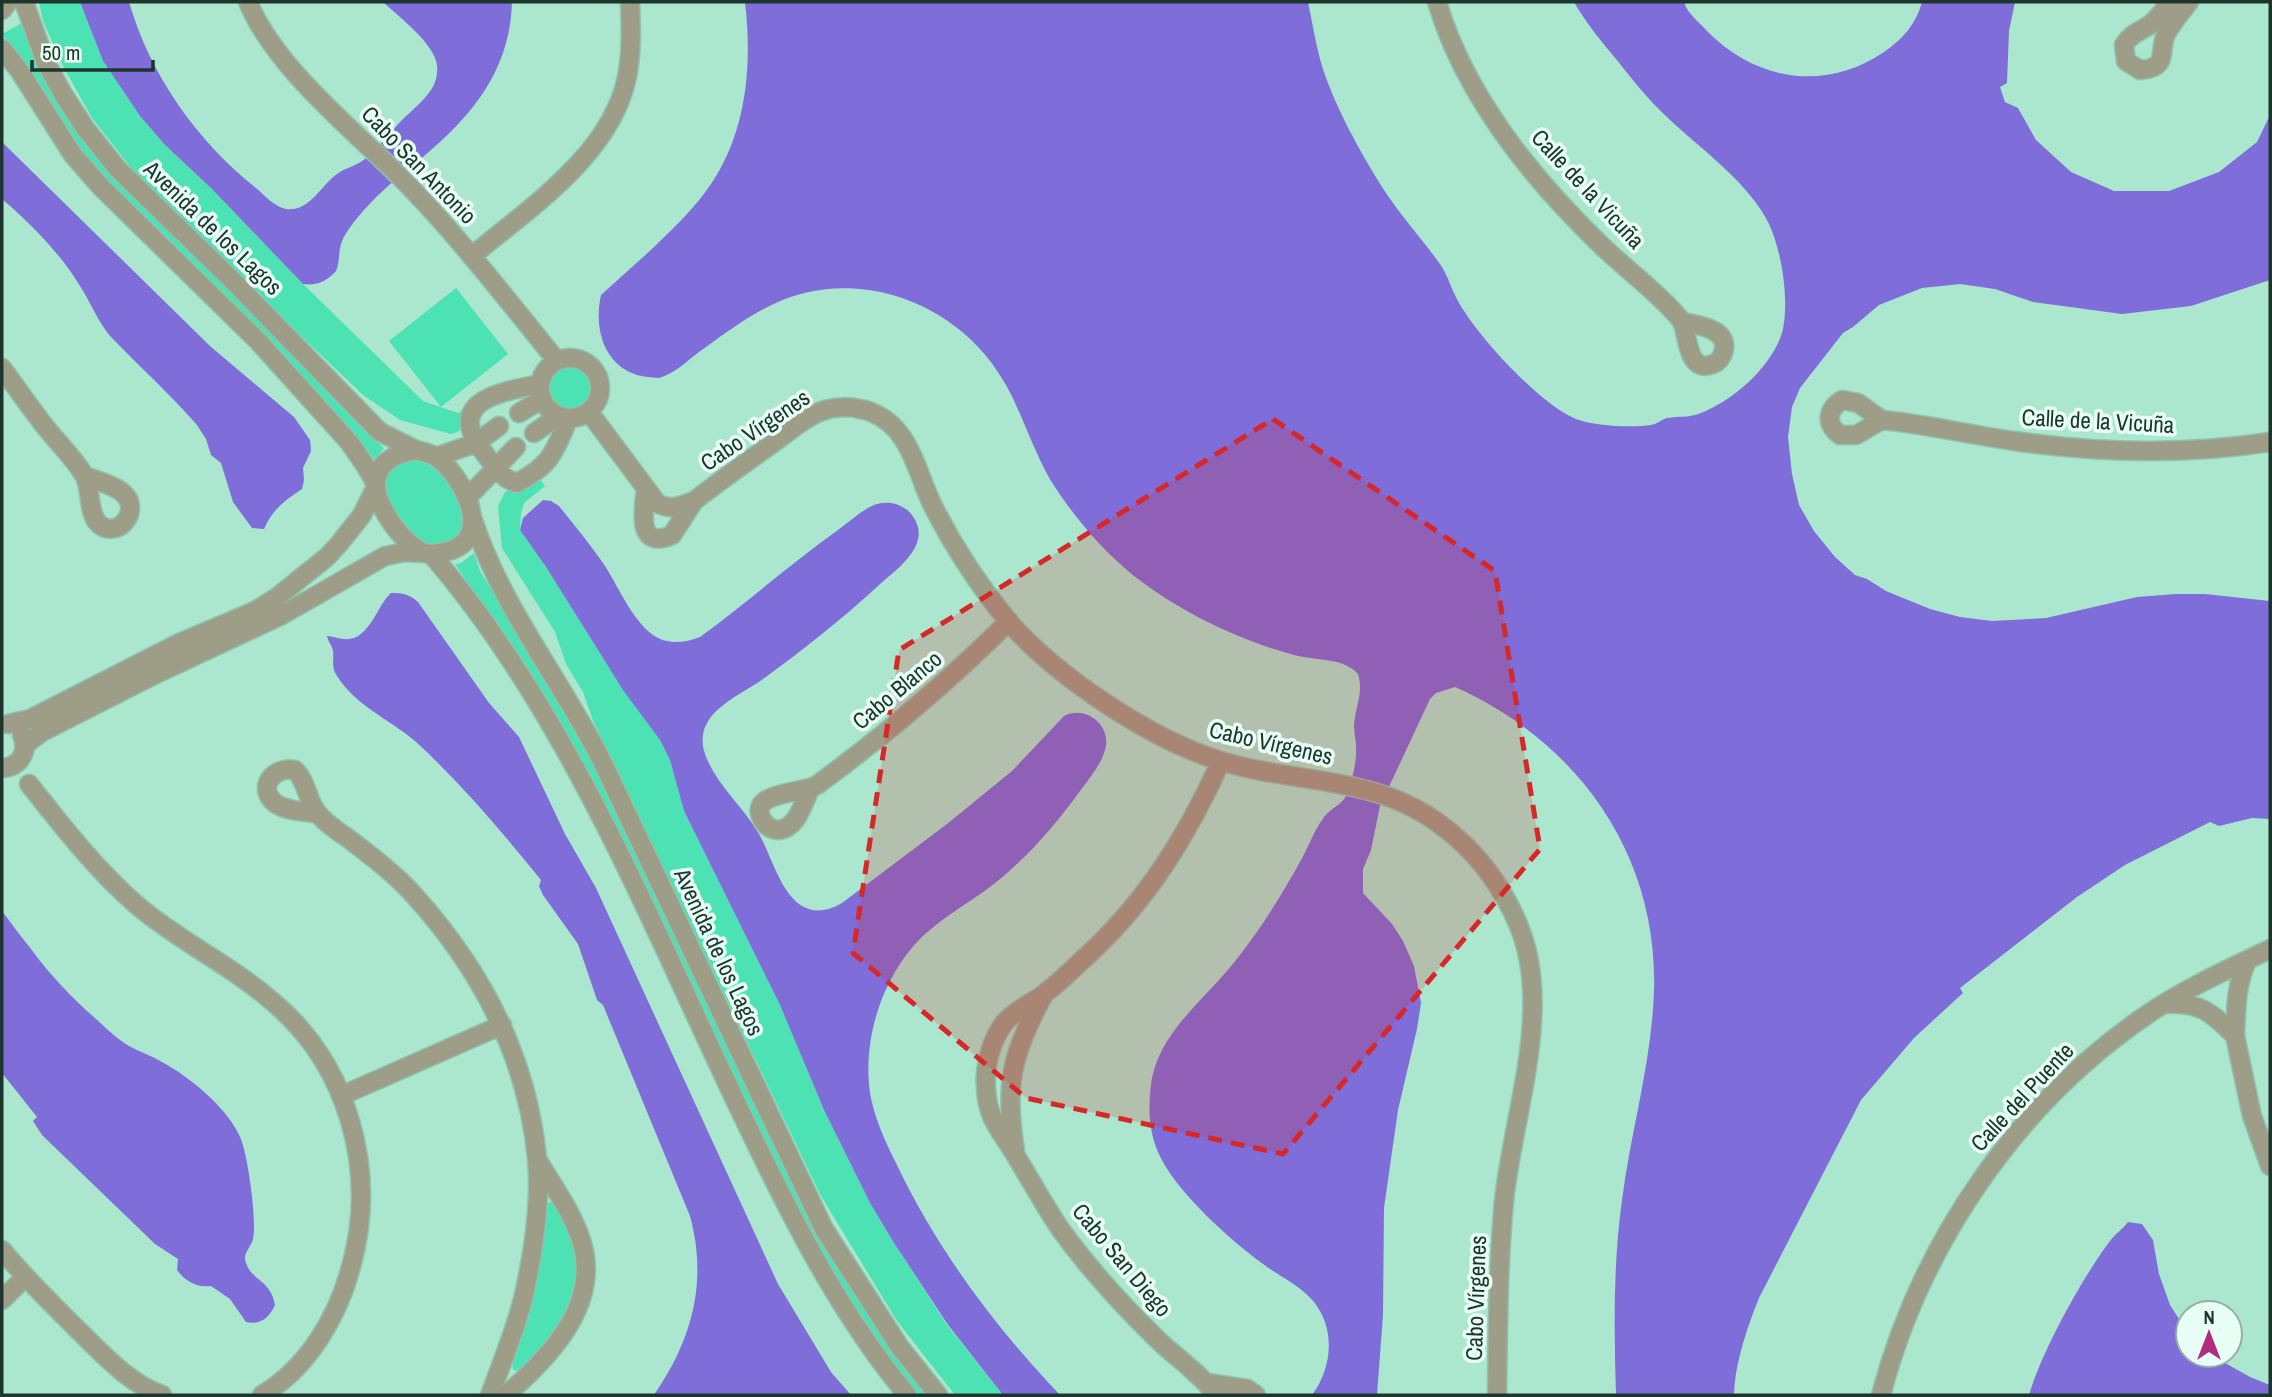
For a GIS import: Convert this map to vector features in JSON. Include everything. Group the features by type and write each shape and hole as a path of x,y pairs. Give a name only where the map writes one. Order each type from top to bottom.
{"street":[{"path":"2,10 9,2"},
{"name":"Avenida de los Lagos","path":"24,2 46,63 63,94 85,128 117,168 233,281 380,432 416,450"},
{"name":"Cabo San Antonio","path":"248,2 269,40 286,63 409,186 472,256 557,361"},
{"path":"472,256 556,185 595,146 618,105 627,79 630,58 630,2"},
{"name":"Calle de la Vicuña","path":"1437,2 1455,52 1474,87 1520,156 1603,247 1665,302 1683,322"},
{"path":"2148,26 2161,30 2164,51 2155,66 2140,70 2126,61 2124,46 2135,31 2148,26 2171,2"},
{"path":"2164,37 2189,2"},
{"path":"2,49 19,70 73,155 258,341 349,442 376,486 389,519 399,533 428,553 488,626 577,774 615,844 702,1031 805,1241 853,1322 907,1395"},
{"path":"534,433 563,417 583,416 589,412 600,395 598,376 585,362 576,358 557,361 543,375 541,392 551,411 563,417"},
{"path":"2,368 85,476"},
{"path":"519,413 541,392"},
{"path":"541,392 496,393 475,407 470,423 471,433 507,481 517,483 536,473 551,457 563,417"},
{"name":"Cabo Vírgenes","path":"589,412 657,503 666,508 675,508 694,501 821,411 840,407 874,413 898,431 953,542 1009,621 1036,648 1110,706 1147,729 1221,761 1395,798 1421,810 1470,850 1506,900 1518,925 1529,957 1533,984 1532,1028 1504,1200 1497,1395"},
{"name":"Calle de la Vicuña","path":"1882,420 2087,450 2198,450 2270,442"},
{"path":"436,457 476,443 499,426"},
{"path":"467,498 516,447"},
{"path":"2,769 13,766 42,732 282,615 385,556 455,549 464,542 473,520 467,498 454,475 436,457 416,450 400,453 387,461 380,470 376,486 362,515 339,544 276,598 255,611 177,644 30,719 5,723"},
{"path":"646,488 643,526 647,532 658,538 672,535 694,501"},
{"name":"Avenida de los Lagos","path":"473,520 486,557 601,759 824,1229 900,1346 938,1395"},
{"name":"Cabo Blanco","path":"810,789 906,716 964,666 1009,621"},
{"path":"5,723 20,732 24,750 23,765 29,784"},
{"name":"Cabo San Diego","path":"1221,761 1200,808 1171,858 1150,886 1116,927 1045,993 1016,1012 1005,1023 996,1037 987,1065 985,1086 989,1109 998,1132 1016,1155 1035,1191 1062,1231 1103,1283 1212,1389 1247,1389 1256,1395"},
{"path":"2,769 29,784 99,868 138,906 251,985 293,1021 329,1067 343,1096 356,1142 359,1170 358,1236 349,1276 331,1320 302,1363 281,1383 262,1395"},
{"path":"318,814 376,860 411,892 436,921 477,976 502,1025 516,1063 529,1110 537,1159 534,1226 523,1297 490,1395"},
{"name":"Calle del Puente","path":"1881,1395 1921,1286 1955,1221 1987,1170 2024,1124 2067,1079 2106,1045 2200,983 2270,949"},
{"path":"2247,961 2240,976 2235,1036 2252,1115 2270,1166"},
{"name":"Cabo San Diego","path":"1016,1155 1010,1120 1014,1059 1026,1027 1045,993"},
{"path":"2165,1004 2200,1006 2214,1015 2235,1036"},
{"path":"343,1096 502,1025"},
{"path":"506,1395 544,1358 570,1325 581,1303 586,1282 586,1262 581,1240 568,1210 537,1159"},
{"path":"2,1250 25,1278 107,1359 132,1380 162,1395"},
{"path":"2,1300 25,1278"}],"highlighted area":[{"path":"1273,419 1495,571 1540,849 1283,1154 1026,1098 853,953 899,650"}],"green space":[{"path":"39,2 80,2 103,61 140,116 165,145 423,401 458,413 469,405 466,425 451,434 400,420 363,395 236,274 132,169 92,118 64,68 43,21"},
{"path":"22,23 46,79 73,127 111,174 243,302 384,448 375,460 283,355 107,180 68,134 36,81 2,34"},
{"path":"456,288 508,354 441,407 389,341"},
{"path":"570,367 585,374 592,389 585,404 570,411 555,404 548,389 555,374"},
{"path":"410,459 435,469 458,497 463,526 461,534 448,545 435,547 422,541 405,527 392,509 386,488 387,478 391,468"},
{"path":"539,477 545,486 524,503 520,530 660,740 670,760 684,811 780,1005 824,1110 870,1203 947,1325 1003,1395 955,1395 897,1321 821,1196 593,721 583,692 566,664 555,632 502,548 498,506 505,492"},
{"path":"474,553 480,571 561,702 598,771 803,1201 929,1395 918,1395 861,1319 826,1262 518,659 455,564 461,563"},
{"path":"550,1202 556,1202 562,1213 576,1255 575,1299 567,1318 528,1367 519,1371 513,1370 512,1363 521,1334 543,1207"}],"shaded area":[{"path":"80,2 129,2 149,55 178,105 195,128 234,170 270,200 286,209 294,209 308,202 337,174 370,155 424,99 434,84 437,65 430,48 383,2 512,2 510,26 504,48 486,88 473,106 459,124 362,212 343,240 336,271 321,282 303,284 212,189 165,145 140,116 103,61"},
{"path":"745,2 1308,2 1325,75 1348,126 1384,190 1442,268 1463,310 1475,327 1508,365 1544,399 1576,419 1613,426 1651,425 1667,418 1697,415 1738,391 1760,370 1777,346 1784,321 1785,293 1774,235 1761,209 1737,181 1646,95 1582,16 1574,2 1684,2 1690,14 1707,31 1726,48 1747,61 1769,70 1815,76 1838,73 1861,65 1884,52 1908,30 1922,2 2015,2 2009,31 2007,83 2000,87 2005,102 2018,108 2036,140 2071,172 2114,191 2169,191 2219,172 2257,142 2270,115 2270,280 2191,306 2122,314 2033,302 1995,289 1960,284 1922,288 1879,305 1843,333 1800,388 1792,407 1788,437 1799,505 1814,531 1835,557 1855,575 1930,609 1960,617 1992,621 2046,618 2137,597 2176,594 2205,594 2270,601 2270,819 2252,818 2219,826 2210,822 2125,865 2077,897 1960,988 1963,993 1914,1038 1861,1100 1759,1298 1742,1346 1734,1395 1616,1395 1615,1297 1619,1224 1649,1043 1654,990 1652,940 1642,893 1625,849 1602,808 1573,771 1538,738 1499,710 1455,687 1436,693 1430,699 1380,806 1371,850 1363,869 1363,893 1392,924 1403,941 1414,966 1421,1003 1398,1110 1384,1208 1383,1315 1377,1395 1312,1395 1324,1373 1329,1349 1326,1325 1321,1313 1303,1291 1263,1264 1219,1228 1177,1182 1155,1144 1150,1119 1150,1094 1155,1066 1173,1033 1253,937 1300,862 1322,820 1347,794 1356,759 1354,726 1360,694 1358,674 1337,662 1294,655 1231,633 1171,602 1122,566 1078,520 1051,481 1006,385 989,360 969,338 920,305 863,289 804,293 775,303 749,318 665,376 659,378 637,375 616,362 608,353 600,331 601,295 689,212 728,154 743,105 746,79 748,54"},
{"path":"2,142 210,346 294,417 310,440 311,451 303,468 302,489 280,506 264,529 252,528 233,502 221,463 211,455 206,439 197,425 111,337 64,262 2,199"},
{"path":"543,500 559,506 576,527 645,628 659,638 676,642 700,637 872,506 882,503 898,505 914,518 918,530 917,543 900,566 807,646 724,705 711,718 704,731 704,751 715,774 759,834 788,892 802,906 823,910 842,903 1012,771 1064,716 1072,713 1087,715 1094,718 1104,730 1106,745 1099,763 1049,830 990,887 928,931 900,964 882,999 871,1036 869,1055 870,1093 880,1129 929,1226 990,1314 1060,1395 1003,1395 948,1325 870,1203 824,1110 780,1005 684,811 670,760 660,740 623,690 520,530 523,518"},
{"path":"391,593 406,594 418,602 489,703 519,737 565,834 596,888 778,1284 831,1372 851,1395 654,1395 678,1353 693,1310 697,1264 690,1216 603,1005 597,1000 578,944 543,895 539,886 541,880 449,774 415,741 354,696 335,673 333,651 327,636 344,639 360,635"},
{"path":"2,911 46,968 87,1011 125,1043 173,1068 196,1085 228,1116 244,1148 253,1204 253,1239 245,1259 252,1274 270,1290 275,1305 264,1320 246,1322 230,1299 211,1286 196,1285 184,1277 177,1270 178,1259 155,1244 42,1135 33,1121 37,1117 2,1073"},
{"path":"2128,1222 2142,1224 2153,1240 2159,1274 2174,1311 2174,1369 2236,1369 2270,1385 2270,1395 2029,1395 2043,1358 2075,1294 2110,1241"}]}
